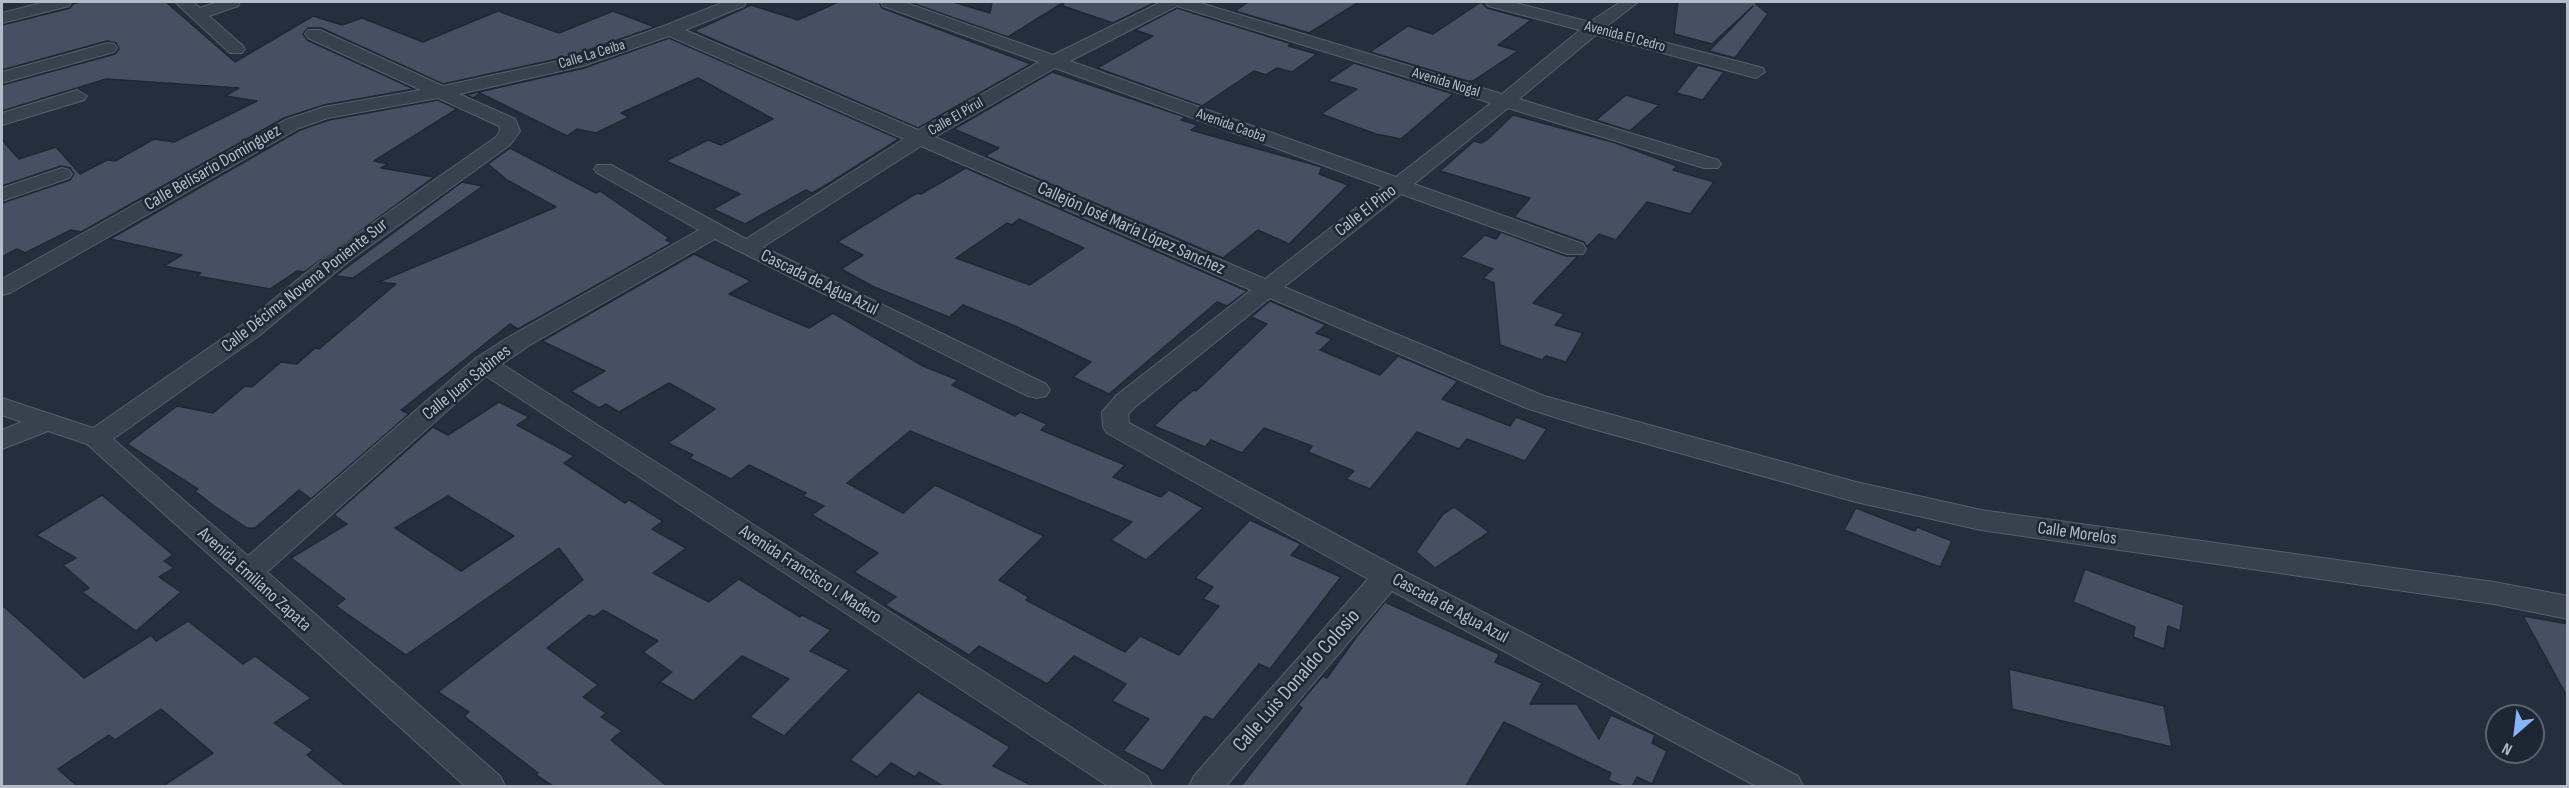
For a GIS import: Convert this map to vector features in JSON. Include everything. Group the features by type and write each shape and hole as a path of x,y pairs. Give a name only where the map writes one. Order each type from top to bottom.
{"street":[{"path":"2,18 63,2"},
{"path":"183,2 236,49"},
{"path":"198,14 232,2"},
{"name":"Calle La Ceiba","path":"441,92 577,62 670,30 738,2"},
{"name":"Avenida Caoba","path":"889,2 1575,249"},
{"name":"Calle El Pirul","path":"747,248 921,137 1053,62 1173,2"},
{"name":"Avenida Nogal","path":"1181,2 1711,164"},
{"name":"Avenida El Cedro","path":"1494,2 1756,72"},
{"name":"Calle El Pino","path":"1116,427 1115,412 1126,401 1505,101 1593,28 1630,2"},
{"name":"Callejón José María López Sanchez","path":"670,30 1535,402 1595,421"},
{"path":"314,34 441,92"},
{"path":"2,78 108,48"},
{"name":"Calle Décima Novena Poniente Sur","path":"96,438 251,330 341,256 502,141 510,131 508,123 441,92"},
{"name":"Calle Belisario Domínguez","path":"2,288 292,124 324,113 441,92"},
{"path":"2,119 77,96"},
{"name":"Cascada de Agua Azul","path":"604,169 713,231 1037,390"},
{"path":"2,195 62,174"},
{"name":"Calle Juan Sabines","path":"247,573 485,364 521,340 713,231"},
{"name":"Avenida Francisco I. Madero","path":"485,364 1135,786"},
{"name":"Avenida Emiliano Zapata","path":"2,405 96,438 488,786"},
{"path":"2,440 48,421"},
{"name":"Calle Morelos","path":"1595,421 1856,492 1981,520 2482,591 2568,608"},
{"name":"Cascada de Agua Azul","path":"1116,427 1388,576 1786,786"},
{"name":"Calle Luis Donaldo Colosio","path":"1206,786 1388,576"}],"building":[{"path":"81,2 166,2 235,62 313,16 342,25 362,18 423,42 498,11 559,33 613,11 655,27 571,56 443,84 321,28 308,28 303,34 307,40 414,89 324,105 284,118 81,232 71,230 25,253 17,249 2,257 2,203 70,180 74,174 70,168 61,166 2,186 2,140 19,159 56,147 80,174 107,160 115,161 154,139 174,142 257,101 225,96 239,88 106,79 2,111 2,85 115,54 119,49 116,43 107,41 2,70 2,25 70,8 73,4"},
{"path":"838,2 879,2 882,8 1031,64 918,128 694,31 751,5 798,20"},
{"path":"909,2 953,2 990,13 992,2 1064,2 1008,37"},
{"path":"1064,2 1156,2 1113,23 1063,6"},
{"path":"1248,2 1359,2 1309,33 1235,11"},
{"path":"1481,2 1487,8 1531,20 1498,45 1518,51 1473,81 1370,52 1408,26 1433,34"},
{"path":"1678,2 1758,2 1756,4 1768,14 1735,58 1709,51 1753,6 1712,44 1674,34"},
{"path":"1177,8 1317,54 1292,72 1277,68 1266,75 1254,71 1202,106 1097,68 1153,36 1135,30"},
{"path":"669,38 899,139 812,193 806,190 745,224 713,209 740,194 666,161 708,140 721,145 773,119 698,78 621,113 629,117 596,133 577,129 567,136 480,93 473,98 466,95 584,68"},
{"path":"1354,63 1453,94 1401,139 1376,134 1321,114 1357,89 1328,81"},
{"path":"1698,65 1724,72 1703,100 1676,93"},
{"path":"1052,72 1185,117 1181,120 1198,125 1191,130 1322,167 1319,174 1348,185 1289,244 1258,230 1223,258 985,156 999,148 954,129"},
{"path":"1626,95 1659,105 1630,131 1596,120"},
{"path":"438,100 457,109 374,161 388,164 381,168 434,177 304,272 297,271 270,289 197,276 201,273 164,266 182,255 110,239 300,130 329,120"},
{"path":"1513,115 1616,143 1677,166 1673,170 1714,182 1690,214 1647,202 1616,240 1599,234 1587,247 1584,242 1514,217 1530,198 1440,171 1474,141 1481,143 1488,139"},
{"path":"510,148 596,193 600,191 669,238 666,240 672,243 518,329 510,324 401,410 409,414 311,499 299,490 255,528 247,528 195,491 198,489 127,444 177,406 213,413 245,386 252,387 281,362 297,364 315,348 319,349 396,284 379,282 556,207 507,180 488,164"},
{"path":"966,168 1247,291 1227,306 1217,302 1109,394 1073,377 1091,362 1015,326 963,305 949,317 874,287 841,269 863,255 837,242 917,193 921,194","holes":["1019,219 1084,248 1030,285 956,258 1007,223 1012,225"]},
{"path":"462,182 483,186 353,278 335,276"},
{"path":"1501,232 1566,256 1578,256 1533,303 1564,314 1555,325 1583,333 1566,362 1546,356 1542,360 1500,345 1494,283 1483,278 1493,269 1461,257 1485,235 1496,239"},
{"path":"694,254 751,281 729,294 809,328 833,313 923,366 958,380 952,385 1015,416 1020,412 1047,424 1041,430 1125,465 1113,477 1161,497 1169,490 1203,508 1146,560 1111,540 1132,522 910,431 847,483 903,513 935,485 1044,536 999,580 1029,597 1026,600 1125,652 1140,636 1179,655 1219,606 1203,599 1213,587 1195,578 1250,520 1301,544 1291,555 1341,577 1270,669 1259,664 1213,720 1205,716 1163,771 1123,751 1149,719 1112,701 1126,684 1074,656 1047,684 979,646 969,655 885,605 896,597 854,572 878,553 812,515 824,506 803,496 806,493 749,465 731,479 689,458 693,455 668,443 715,409 669,383 619,412 606,404 599,408 571,391 605,371 542,341"},
{"path":"1270,301 1326,325 1316,333 1332,339 1320,350 1380,375 1398,356 1458,381 1442,399 1510,426 1516,417 1547,429 1525,461 1467,439 1459,449 1417,432 1370,489 1346,479 1354,471 1308,452 1312,446 1264,428 1242,453 1211,440 1205,447 1154,426 1179,402 1194,390 1196,391 1267,324 1251,317"},
{"path":"499,402 529,417 517,425 574,456 564,463 625,503 629,500 663,521 652,529 686,548 653,573 709,602 739,579 800,617 802,615 831,630 810,651 849,670 784,736 750,717 789,679 742,656 693,701 660,682 672,672 643,652 658,641 603,610 594,617 589,615 547,648 598,685 583,697 606,713 601,717 622,731 611,740 667,786 553,786 536,775 538,773 464,716 469,712 438,692 583,580 559,548 406,655 336,606 345,599 291,558 347,524 334,515 433,427 448,435","holes":["448,496 514,536 461,571 395,528"]},
{"path":"102,495 173,555 164,561 174,568 159,577 181,592 136,631 82,592 89,588 63,565 76,558 36,535"},
{"path":"1454,507 1489,532 1435,568 1416,552 1443,514"},
{"path":"1856,508 1915,531 1917,527 1952,541 1940,567 1844,530"},
{"path":"2085,569 2184,605 2180,631 2168,626 2164,649 2133,637 2135,627 2073,602"},
{"path":"1385,602 1499,654 1495,662 1542,683 1530,704 1577,704 1599,739 1611,715 1655,735 1652,743 1667,751 1652,784 1637,777 1632,786 1623,786 1608,780 1611,773 1504,722 1466,786 1241,786 1302,708 1298,705 1323,676 1327,678"},
{"path":"2,605 84,678 151,635 156,641 188,621 243,664 255,656 311,698 274,723 313,750 307,755 346,786 163,786 213,753 161,709 115,740 109,735 58,769 77,786 2,786"},
{"path":"2523,616 2568,624 2568,698"},
{"path":"2009,669 2164,706 2172,747 2012,709"},
{"path":"918,692 1010,747 993,766 1033,786 943,786 919,772 915,777 891,763 877,777 850,760"}]}
